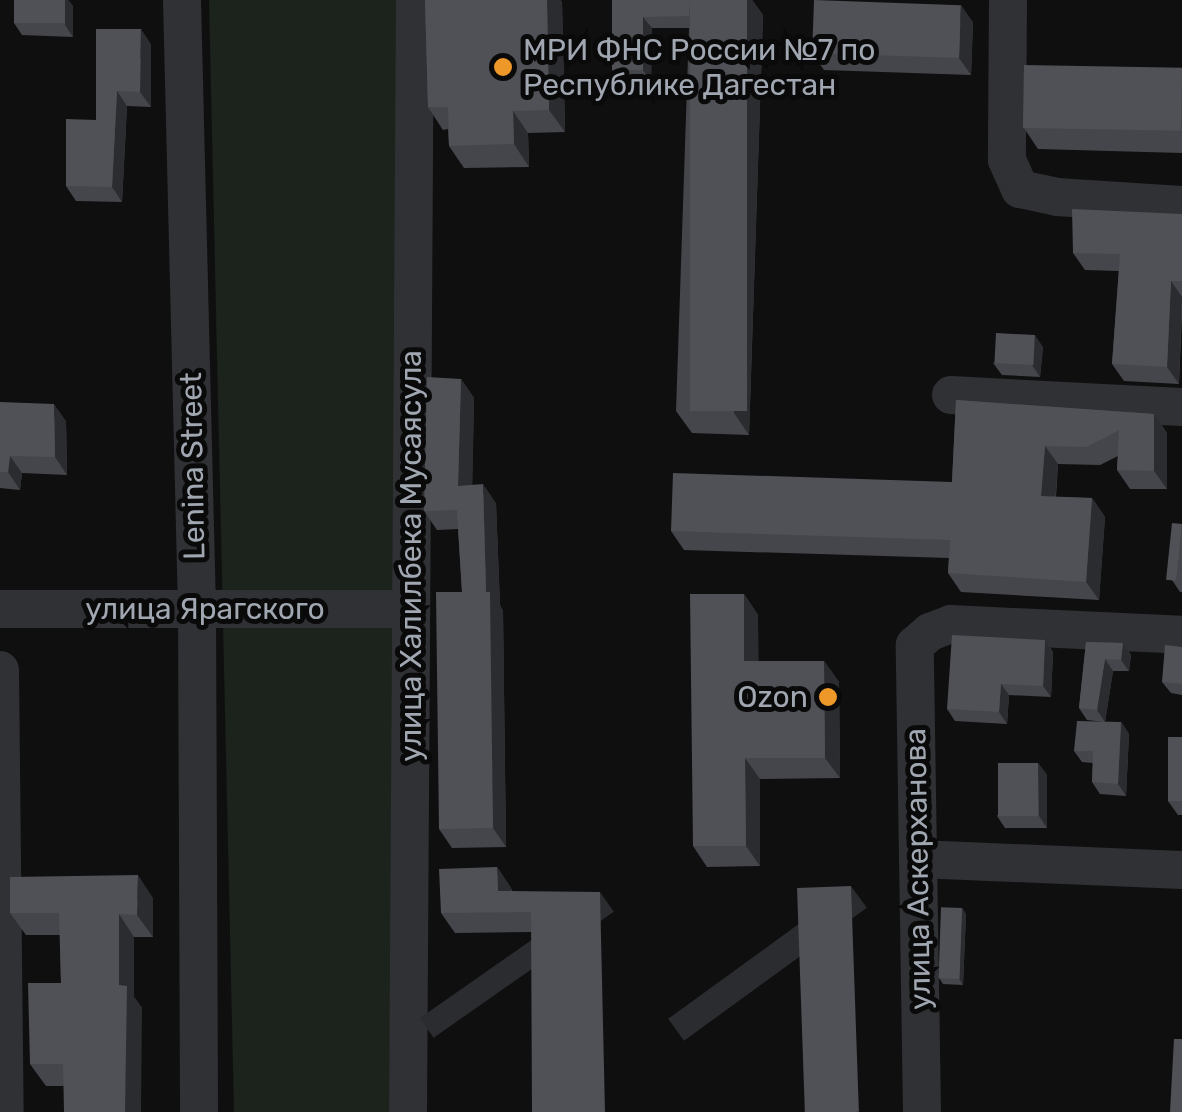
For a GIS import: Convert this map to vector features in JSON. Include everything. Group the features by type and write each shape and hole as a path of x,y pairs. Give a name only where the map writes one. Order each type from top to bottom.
{"street":[{"name":"Lenina Street","path":"182,0 197,609 200,1112"},
{"name":"улица Халилбека Мусаясула","path":"408,1112 415,0"},
{"path":"1008,0 1007,160 1020,188 1057,197 1182,204"},
{"path":"952,394 1182,407"},
{"name":"улица Ярагского","path":"0,609 410,609"},
{"name":"улица Аскерханова","path":"922,1112 915,646 930,632 951,624 1182,635"},
{"path":"0,670 4,1112"},
{"path":"918,859 1182,870"}],"shaded area":[{"path":"209,0 402,0 389,1112 234,1112"}],"building":[{"path":"14,0 65,0 65,23 14,23"},
{"name":"МРИ ФНС России №7 по Республике Дагестан","path":"425,0 547,0 549,110 513,111 514,144 449,146 448,107 428,107"},
{"path":"612,0 690,0 689,16 643,17 643,70 612,70"},
{"path":"690,0 747,0 747,411 690,411"},
{"path":"814,0 961,5 959,58 812,53"},
{"path":"96,29 141,29 140,92 117,91 112,187 66,186 66,119 96,120"},
{"path":"1024,65 1182,68 1181,131 1023,128"},
{"path":"1072,209 1182,214 1182,281 1171,281 1167,367 1112,364 1120,254 1073,253"},
{"path":"996,333 1035,335 1033,365 994,363"},
{"path":"427,377 461,379 458,486 483,484 486,592 490,592 493,828 439,829 436,592 462,592 457,510 424,511"},
{"path":"956,400 1154,414 1154,471 1117,470 1119,430 1087,447 1045,446 1041,496 1092,498 1086,582 948,573 950,540 671,531 673,473 952,482"},
{"path":"0,402 54,404 55,457 10,456 8,472 0,472"},
{"path":"1172,523 1182,524 1176,581 1166,580"},
{"path":"690,594 744,594 744,661 824,661 825,758 745,758 746,846 693,846"},
{"path":"952,635 1045,640 1043,686 1001,684 999,712 947,709"},
{"path":"1086,642 1123,643 1121,660 1105,659 1097,710 1079,708"},
{"path":"1165,645 1182,647 1182,684 1162,682"},
{"path":"1077,721 1121,722 1118,784 1092,782 1093,751 1074,751"},
{"path":"1168,737 1182,737 1182,801 1168,801"},
{"path":"998,763 1038,763 1038,816 998,816"},
{"path":"497,867 498,891 600,892 605,1112 532,1112 531,912 441,913 439,869"},
{"path":"138,875 137,915 119,914 119,985 127,986 125,1112 64,1112 63,1064 30,1064 28,983 61,983 59,913 10,913 10,877"},
{"path":"851,886 859,1112 805,1112 797,888"},
{"path":"941,907 962,908 960,979 939,978"},
{"path":"1174,1039 1182,1039 1182,1112 1170,1112"}],"place":[{"name":"МРИ ФНС России №7 по Республике Дагестан","path":"503,67"},
{"name":"Ozon","path":"828,697"}]}
